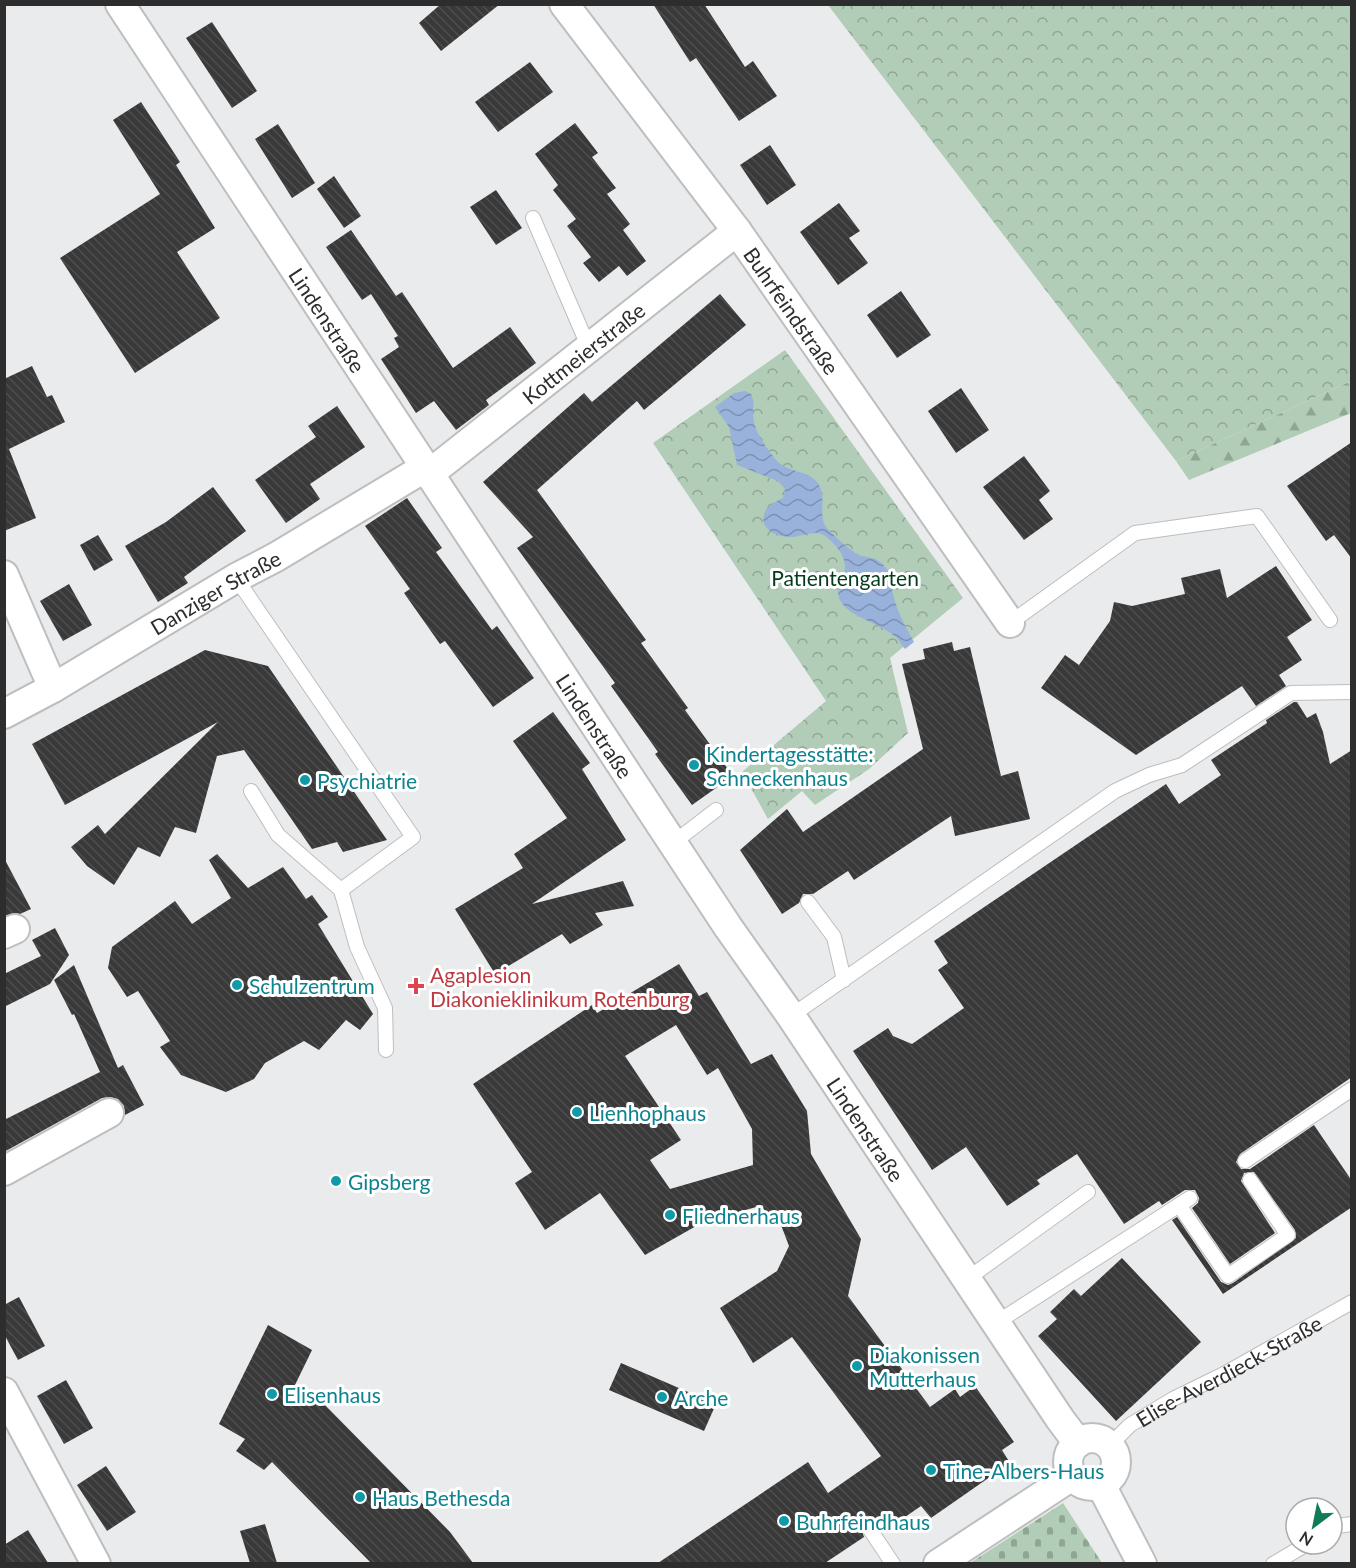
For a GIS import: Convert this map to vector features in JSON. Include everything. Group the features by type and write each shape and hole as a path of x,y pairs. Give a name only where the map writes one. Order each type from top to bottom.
{"street":[{"name":"Lindenstraße","path":"120,4 728,927 791,1016 1078,1443"},
{"name":"Buhrfeindstraße","path":"564,4 737,231 1010,623"},
{"name":"Kottmeierstraße","path":"427,471 589,348 737,231"},
{"name":"Danziger Straße","path":"4,714 53,688 236,578 427,471"},
{"path":"4,575 53,688"},
{"path":"4,1171 109,1113"},
{"path":"4,1392 96,1563"},
{"path":"1094,1438 1110,1445 1117,1464 1112,1477 1101,1485 1084,1485 1072,1476 1068,1466 1069,1455 1078,1443 1094,1438"},
{"path":"938,1563 1072,1476"},
{"path":"1101,1485 1142,1563"}],"lane":[{"path":"532,218 589,348"},
{"path":"1010,623 1135,533 1257,516 1330,620"},
{"path":"236,578 413,837 341,890"},
{"path":"791,1016 1115,791 1182,765 1291,693 1352,692"},
{"path":"251,791 278,835 341,890 357,947 385,1008 386,1050"},
{"path":"673,843 716,810"},
{"path":"808,902 834,937 844,980"},
{"path":"1245,1161 1352,1089"},
{"path":"996,1323 1184,1202 1228,1276 1288,1235 1250,1180"},
{"path":"967,1279 1088,1192"},
{"name":"Elise-Averdieck-Straße","path":"1110,1445 1130,1425 1173,1399 1224,1374 1352,1302"},
{"path":"871,1531 893,1563"}],"green space":[{"path":"828,5 1351,5 1351,381 1176,461"},
{"name":"Patientengarten","path":"785,350 963,598 890,658 908,733 869,769 815,805 802,791 768,819 742,772 826,701 653,443"},
{"path":"1351,381 1351,413 1189,480 1176,461"},
{"path":"1063,1503 1102,1563 970,1563"}],"water":[{"path":"745,391 751,394 754,421 758,433 772,456 786,467 815,480 819,485 823,518 827,528 851,550 879,561 890,572 892,591 914,642 905,649 887,631 849,611 844,606 838,593 844,574 844,559 827,537 810,533 787,537 767,528 763,518 765,512 770,505 783,498 785,489 778,481 737,465 729,427 715,407 734,393"}],"building":[{"path":"441,4 500,4 441,51 419,23"},
{"path":"653,4 704,4 745,67 753,61 777,96 739,121 696,58 690,62"},
{"path":"212,22 257,91 232,108 186,38"},
{"path":"530,62 553,92 498,132 475,102"},
{"path":"141,102 180,162 176,165 215,228 177,252 220,318 135,373 60,258 160,194 113,120"},
{"path":"575,123 598,153 592,157 616,188 607,194 630,224 623,230 646,261 627,276 619,266 599,282 583,263 591,257 567,226 576,219 553,190 558,185 535,154"},
{"path":"278,124 315,183 292,198 255,139"},
{"path":"770,145 796,185 767,205 740,165"},
{"path":"334,176 361,216 344,228 317,189"},
{"path":"496,190 522,228 496,245 470,207"},
{"path":"839,203 860,231 849,238 868,263 838,285 800,232"},
{"path":"351,230 396,296 402,292 453,368 510,327 536,363 486,400 489,405 456,430 434,401 416,413 381,359 399,347 394,338 398,336 371,294 362,300 326,247"},
{"path":"901,291 931,335 897,358 867,315"},
{"path":"720,294 746,325 644,410 637,401 537,490 646,640 641,643 688,708 685,710 733,776 692,805 655,754 658,752 611,686 615,683 517,548 533,537 483,482 584,393 592,402"},
{"path":"32,366 47,397 52,395 65,422 9,449 36,518 4,531 4,379"},
{"path":"961,388 989,430 956,453 928,411"},
{"path":"337,406 365,447 310,484 320,499 286,523 255,480 316,437 308,426"},
{"path":"1352,442 1352,559 1334,535 1326,541 1287,486"},
{"path":"1024,456 1050,491 1039,500 1053,519 1024,540 983,487"},
{"path":"213,487 246,531 184,577 188,583 158,602 125,546 166,522"},
{"path":"407,498 442,548 436,552 492,630 497,626 534,678 493,707 445,641 440,644 404,593 410,589 365,526"},
{"path":"98,535 113,560 94,571 80,545"},
{"path":"1276,566 1312,620 1287,637 1302,660 1279,675 1286,686 1256,706 1242,686 1136,755 1041,688 1065,655 1079,665 1110,621 1114,602 1132,606 1185,594 1181,578 1220,569 1227,598"},
{"path":"69,584 92,625 63,641 40,601"},
{"path":"952,642 954,651 970,647 1001,776 1018,771 1030,819 955,836 951,816 854,880 848,871 813,894 803,894 799,903 782,914 740,850 787,809 803,832 923,749 902,664 925,659 923,649"},
{"name":"Psychiatrie","path":"205,650 268,666 387,840 343,852 337,842 312,849 244,750 217,756 196,833 175,827 160,857 138,847 114,885 87,866 71,847 98,825 105,834 218,722 65,805 32,744"},
{"path":"1297,702 1307,718 1316,713 1330,764 1352,750 1352,1077 1240,1154 1236,1162 1241,1169 1250,1169 1314,1125 1352,1181 1352,1207 1223,1294 1172,1220 1177,1217 1221,1282 1228,1285 1233,1283 1296,1238 1295,1230 1254,1172 1244,1173 1241,1181 1275,1233 1230,1264 1192,1208 1198,1203 1199,1198 1195,1190 1185,1190 1162,1205 1159,1201 1124,1224 1077,1154 1037,1180 1040,1184 1007,1206 966,1147 932,1170 853,1051 888,1028 893,1036 912,1044 964,1008 938,970 948,963 934,941 1166,784 1179,804 1221,775 1211,760"},
{"path":"553,712 590,763 582,769 626,840 532,904 623,881 634,906 595,913 603,925 570,944 562,934 495,974 455,909 523,868 514,854 567,818 513,741"},
{"name":"Schulzentrum","path":"217,854 248,888 283,867 306,899 312,895 328,917 318,924 373,1014 360,1030 346,1020 319,1050 304,1041 265,1063 254,1079 226,1092 181,1075 160,1047 170,1041 138,991 127,997 108,968 112,947 175,901 192,924 231,898 209,860"},
{"path":"4,858 31,909 20,914 4,916"},
{"path":"55,928 69,955 50,984 4,1007 4,974 41,956 32,940"},
{"path":"679,964 699,996 707,992 751,1064 772,1054 807,1111 811,1154 861,1239 848,1296 930,1407 955,1389 960,1397 975,1386 1014,1442 1002,1450 1010,1463 931,1518 921,1506 889,1528 885,1523 879,1527 874,1523 867,1523 862,1531 864,1537 825,1563 658,1563 808,1462 828,1493 881,1456 792,1337 753,1363 720,1308 777,1271 789,1246 781,1225 760,1206 705,1221 645,1255 600,1193 545,1230 515,1183 532,1172 473,1084 592,1005 597,1013","holes":["676,1025 707,1075 718,1068 752,1129 753,1165 670,1189 650,1160 681,1140 625,1056"]},
{"path":"74,965 118,1068 123,1065 144,1105 125,1115 124,1106 118,1099 102,1098 4,1152 4,1120 100,1072 74,1014 72,1015 54,980"},
{"path":"1122,1258 1201,1342 1116,1421 1038,1336 1057,1319 1050,1312 1074,1289 1081,1296"},
{"path":"19,1297 45,1346 18,1360 4,1334 4,1305"},
{"path":"268,1325 312,1350 295,1385 325,1405 450,1532 473,1563 371,1563 272,1462 264,1470 236,1451 245,1439 219,1424"},
{"name":"Arche","path":"621,1363 716,1404 704,1431 609,1390"},
{"path":"66,1380 93,1428 64,1444 37,1396"},
{"path":"106,1466 136,1512 107,1531 77,1485"},
{"path":"265,1524 277,1563 250,1563 240,1531"},
{"path":"28,1530 48,1563 4,1563 4,1545"}],"place":[{"name":"Kindertagesstätte: Schneckenhaus","path":"694,765"},
{"name":"Psychiatrie","path":"305,780"},
{"name":"Schulzentrum","path":"237,985"},
{"name":"Agaplesion Diakonieklinikum Rotenburg","path":"416,986"},
{"name":"Lienhophaus","path":"577,1112"},
{"name":"Gipsberg","path":"336,1181"},
{"name":"Fliednerhaus","path":"670,1215"},
{"name":"Diakonissen Mutterhaus","path":"857,1366"},
{"name":"Elisenhaus","path":"272,1394"},
{"name":"Arche","path":"662,1397"},
{"name":"Tine-Albers-Haus","path":"931,1470"},
{"name":"Haus Bethesda","path":"360,1497"},
{"name":"Buhrfeindhaus","path":"784,1521"}]}
